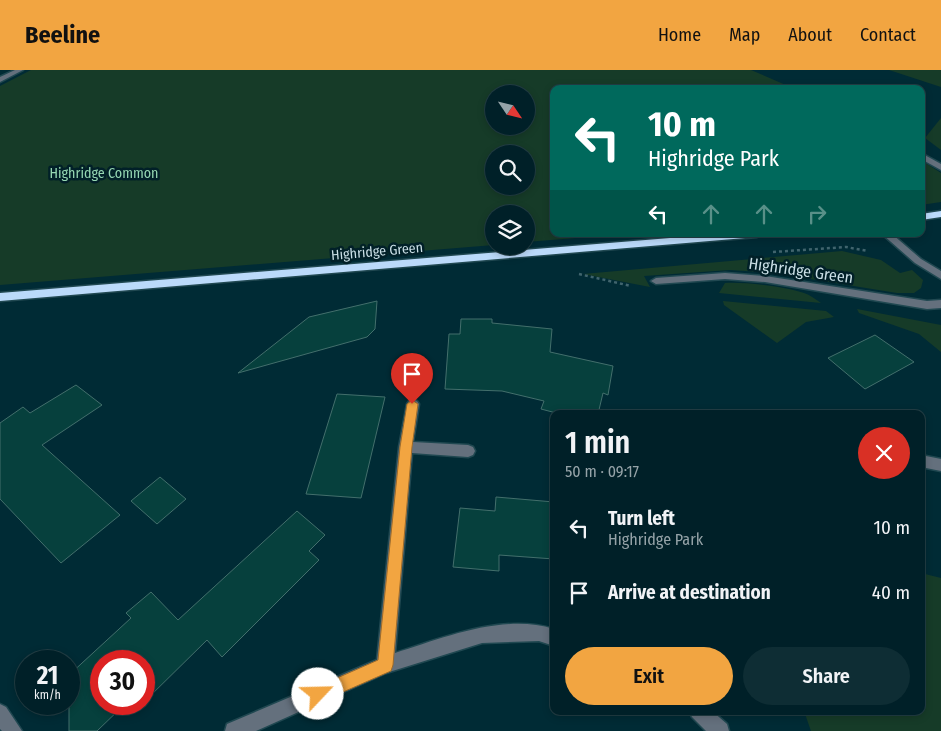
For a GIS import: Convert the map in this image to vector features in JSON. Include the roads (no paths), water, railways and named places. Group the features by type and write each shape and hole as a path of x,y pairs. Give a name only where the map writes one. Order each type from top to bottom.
{"highway":[{"path":"925,216 941,214"},
{"name":"Highridge Green","path":"0,297 721,237"}],"street":[{"path":"0,80 20,70"},
{"path":"925,158 941,168"},
{"path":"890,237 918,261 941,276"},
{"name":"Highridge Green","path":"656,281 725,276 765,279 927,305 941,304"},
{"path":"385,665 406,447 412,404"},
{"path":"406,447 468,451"},
{"path":"925,462 941,465"},
{"path":"234,731 385,665 482,635 539,633 550,637"},
{"path":"0,714 13,731"},
{"path":"702,715 720,731"}],"park label":[{"name":"Highridge Common","path":"104,173"}]}
